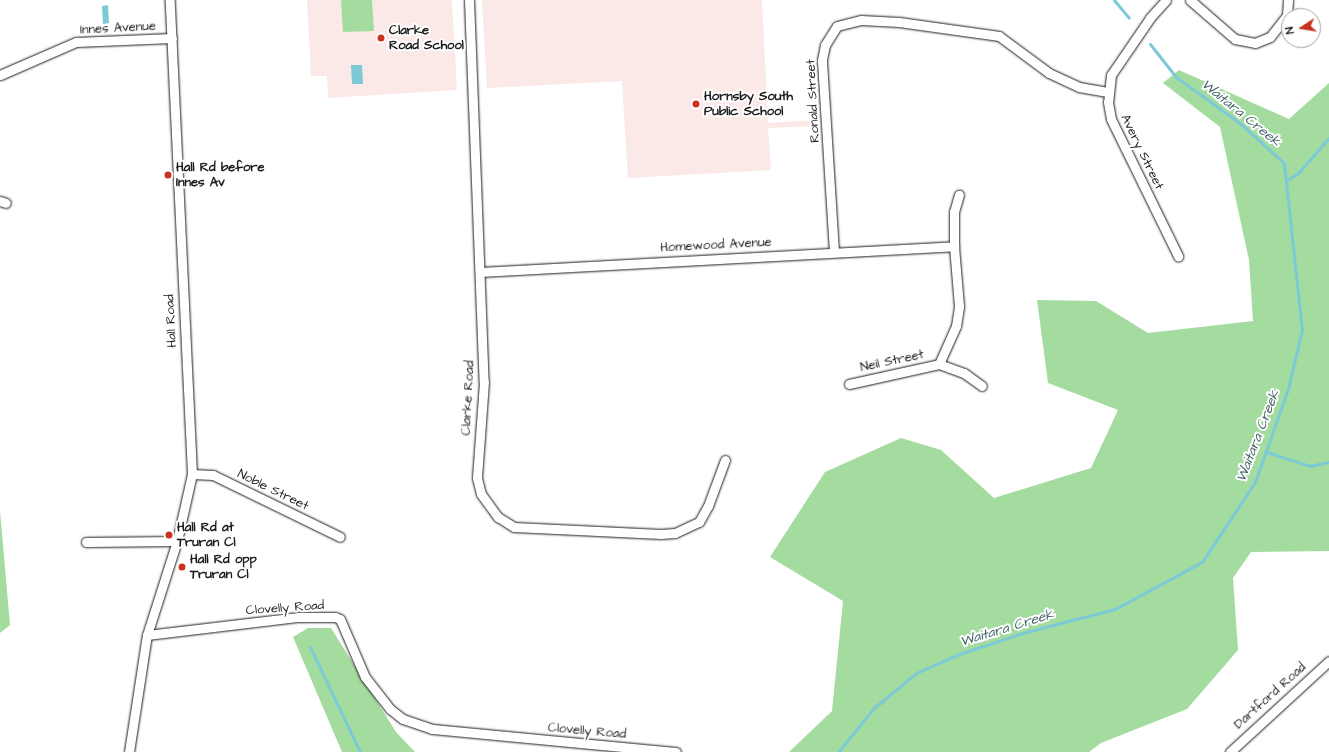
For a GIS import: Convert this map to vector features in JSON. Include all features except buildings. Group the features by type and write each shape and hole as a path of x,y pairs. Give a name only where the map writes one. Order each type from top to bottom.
{"street":[{"name":"Hall Road","path":"146,635 177,541 192,474 170,0"},
{"name":"Clarke Road","path":"469,0 484,382 477,478 481,494 498,517 514,527 529,530 661,534 675,532 699,522 708,506 725,460"},
{"name":"Avery Street","path":"1166,0 1150,18 1113,72 1108,92 1111,120 1178,256"},
{"path":"1190,0 1235,39 1255,43 1270,37 1287,15 1288,0"},
{"name":"Ronald Street","path":"834,252 822,60 825,45 837,26 861,20 928,25 999,36 1049,73 1079,87 1108,92"},
{"name":"Innes Avenue","path":"0,75 76,42 172,38"},
{"name":"Neil Street","path":"849,384 939,364 956,326 959,306 954,246 954,212 959,195"},
{"name":"Homewood Avenue","path":"480,272 954,246"},
{"path":"939,364 964,373 982,386"},
{"name":"Noble Street","path":"192,474 213,475 340,538"},
{"path":"86,542 177,541"},
{"name":"Clovelly Road","path":"146,635 299,617 335,617 340,619 365,677 390,709 403,719 432,729 676,752"},
{"path":"129,752 146,635"},
{"name":"Dartford Road","path":"1230,752 1329,661"}],"shaded area":[{"name":"Clarke Road School","path":"307,0 452,0 457,90 328,98 327,76 311,76"},
{"name":"Hornsby South Public School","path":"482,0 762,0 768,123 816,120 817,126 768,128 771,170 628,178 622,81 487,88"}],"green space":[{"path":"341,0 372,0 374,31 343,32"},
{"path":"1179,70 1289,119 1329,83 1329,551 1251,552 1233,578 1238,650 1187,709 1101,743 1089,752 789,752 832,711 843,601 770,557 825,472 901,438 941,450 994,498 1091,468 1118,410 1048,383 1037,300 1096,301 1148,333 1253,321 1249,260 1220,127 1163,83"},
{"path":"0,511 10,625 0,633"},
{"path":"308,628 331,628 396,732 415,752 342,752 293,637"}],"water":[{"path":"108,5 109,23 103,24 102,6"},
{"path":"351,65 362,65 363,84 352,84"}],"waterway":[{"name":"Waitara Creek","path":"1114,0 1129,18"},
{"name":"Waitara Creek","path":"838,752 874,708 916,673 959,654 1026,632 1115,609 1202,562 1255,482 1288,389 1302,330 1284,163 1241,124 1176,77 1150,44"},
{"path":"1286,181 1298,173 1329,138"},
{"path":"1267,452 1310,466 1329,462"},
{"path":"310,647 360,752"}],"place":[{"name":"Clarke Road School","path":"381,38"},
{"name":"Hornsby South Public School","path":"696,104"},
{"name":"Hall Rd before Innes Av","path":"168,175"},
{"name":"Hall Rd at Truran Cl","path":"169,535"},
{"name":"Hall Rd opp Truran Cl","path":"182,567"}]}
